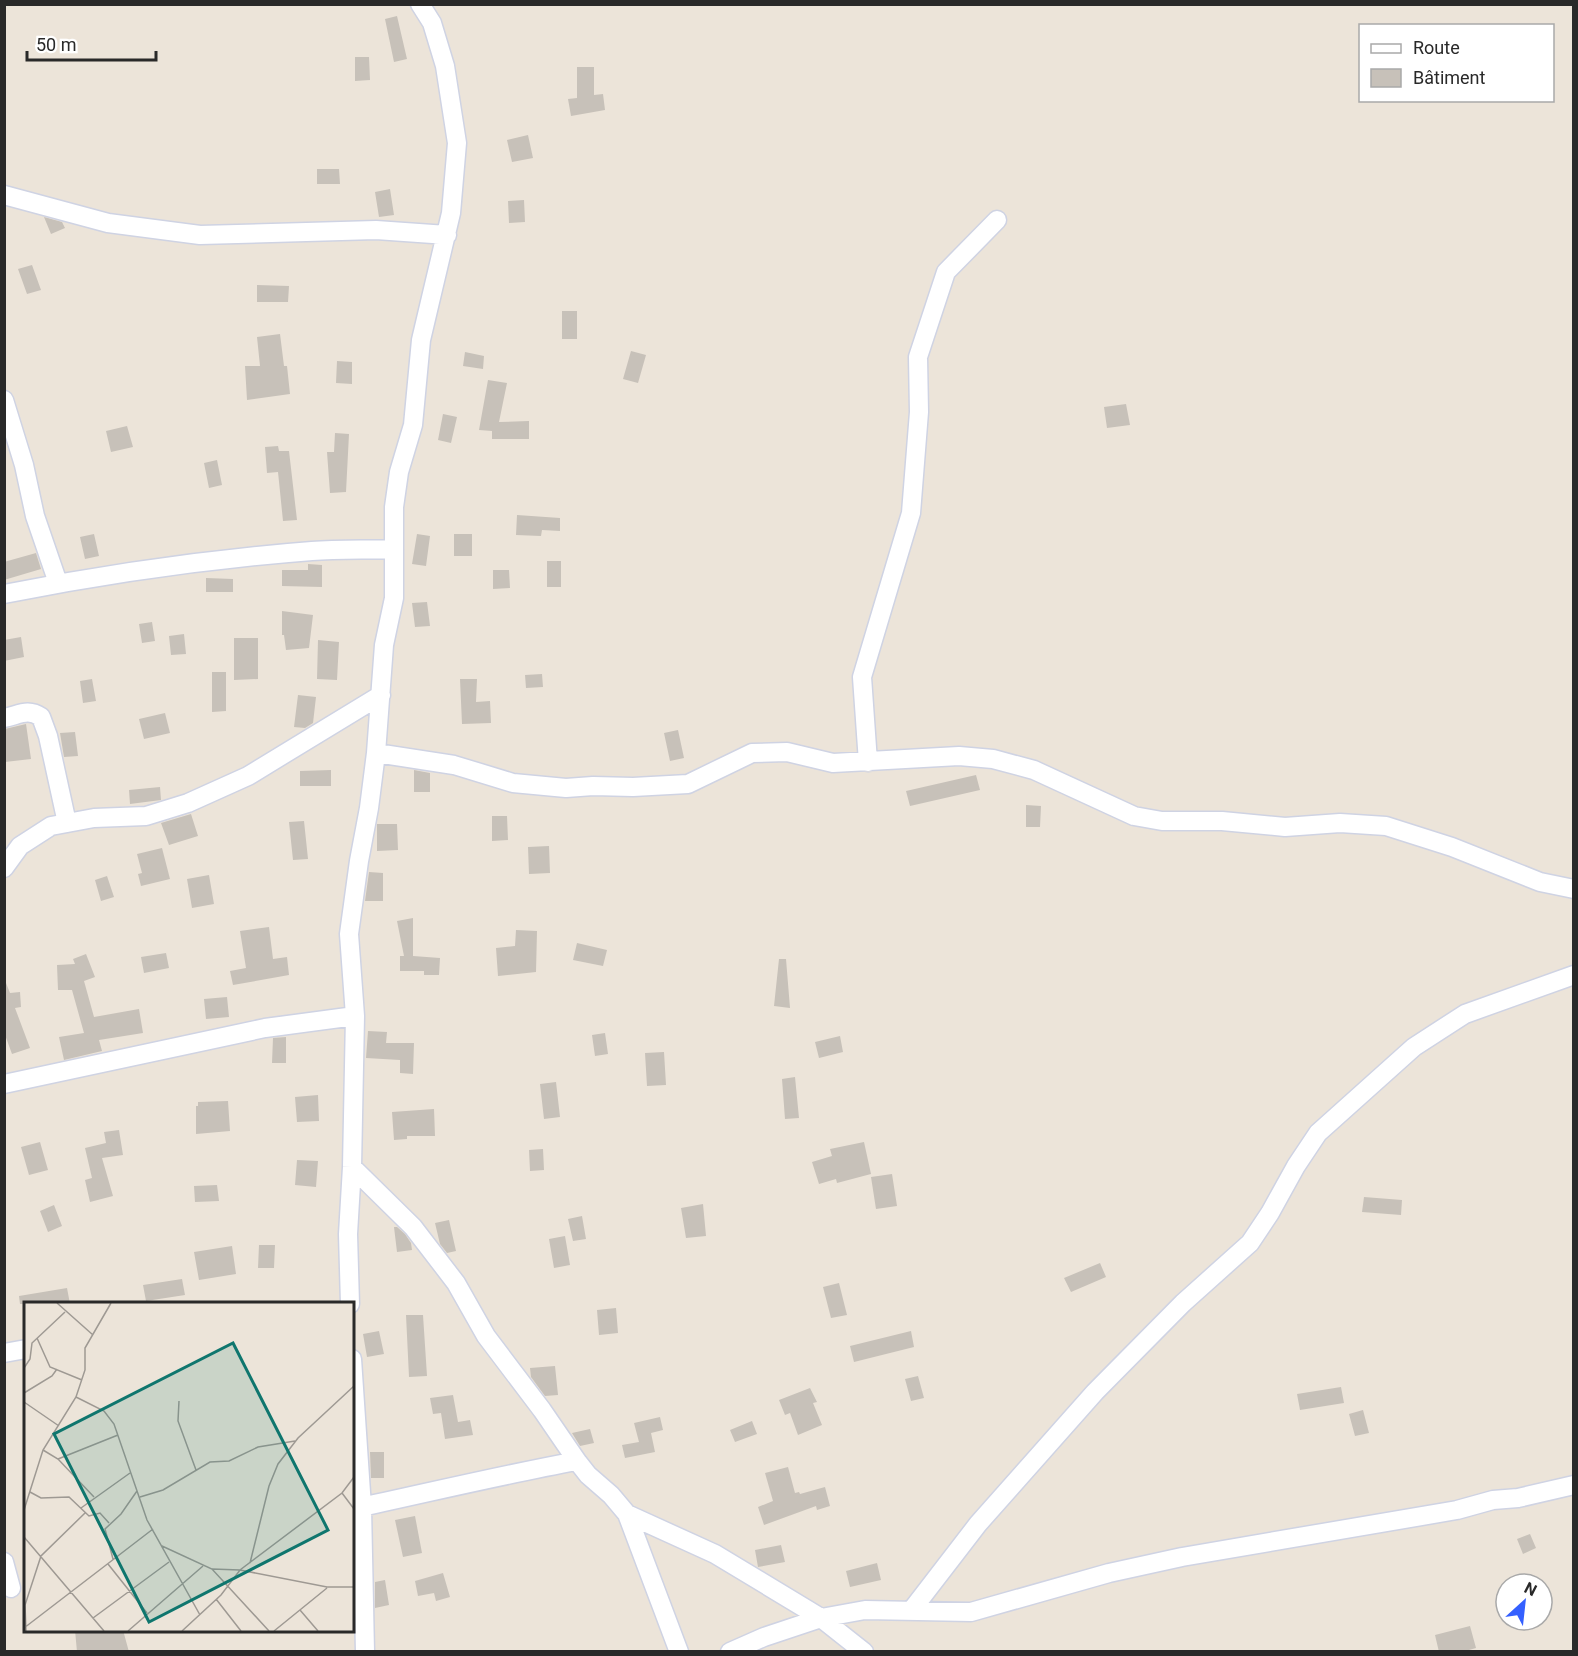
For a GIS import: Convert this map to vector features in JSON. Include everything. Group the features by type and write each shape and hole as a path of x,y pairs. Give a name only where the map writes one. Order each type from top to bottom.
{"street":[{"path":"350,1302 348,1234 352,1167 355,1016 349,934 376,753 384,645 394,598 394,507 399,472 413,425 421,340 451,213 457,142 445,66 432,23 420,4"},
{"path":"4,195 108,223 200,235 376,230 447,235"},
{"path":"868,762 862,677 911,513 919,412 918,357 946,272 997,220"},
{"path":"4,400 24,465 35,516 58,583"},
{"path":"4,594 107,575 314,551 394,549"},
{"path":"4,868 20,846 51,826 93,818 146,816 188,803 248,776 381,695"},
{"path":"4,718 24,712 33,712 41,717 48,736 66,824"},
{"path":"376,753 454,765 513,783 566,788 688,784 752,753 787,752 833,763 959,756 993,759 1034,770 1134,816 1162,820 1222,821 1285,827 1340,823 1386,826 1452,847 1540,882 1574,889"},
{"path":"912,1611 978,1524 1095,1392 1183,1303 1250,1243 1318,1133 1414,1047 1465,1014 1574,975"},
{"path":"4,1084 265,1028 355,1016"},
{"path":"352,1167 413,1227 456,1283 486,1336 542,1410 576,1461 627,1514 715,1554 821,1618 864,1652"},
{"path":"4,1353 24,1349"},
{"path":"354,1419 365,1652"},
{"path":"357,1508 427,1494 499,1475 576,1461"},
{"path":"730,1652 764,1637 821,1618 865,1610 971,1612 1109,1573 1182,1557 1457,1510 1493,1500 1574,1485"},
{"path":"627,1514 678,1652"},
{"path":"4,1562 14,1588"}],"building":[{"path":"397,16 407,59 394,62 385,19"},
{"path":"355,57 369,57 370,80 355,81"},
{"path":"577,67 594,67 594,95 603,94 605,110 571,116 568,99 577,98"},
{"path":"528,135 533,158 512,162 507,140"},
{"path":"317,169 339,169 340,184 317,184"},
{"path":"390,189 394,215 379,217 375,192"},
{"path":"524,200 525,222 509,223 508,201"},
{"path":"44,217 62,222 65,228 51,234"},
{"path":"32,265 41,290 27,294 18,269"},
{"path":"257,285 289,286 288,302 257,302"},
{"path":"562,311 577,311 577,339 562,339"},
{"path":"280,334 290,394 247,400 245,366 260,366 257,337"},
{"path":"631,351 646,355 638,383 623,379"},
{"path":"465,352 484,356 483,369 463,366"},
{"path":"337,361 352,362 352,384 336,383"},
{"path":"488,380 507,383 499,422 529,421 529,439 492,439 492,431 479,430"},
{"path":"1126,404 1130,425 1107,428 1104,407"},
{"path":"443,414 457,417 451,443 438,440"},
{"path":"127,426 133,447 111,452 106,431"},
{"path":"335,433 349,434 346,492 330,493 327,452 334,452"},
{"path":"278,446 279,451 289,451 297,520 283,521 278,472 267,473 265,447"},
{"path":"217,460 222,485 209,488 204,463"},
{"path":"517,515 560,518 560,531 542,530 541,536 516,535"},
{"path":"94,534 99,556 85,559 80,537"},
{"path":"417,534 430,536 426,566 412,564"},
{"path":"454,534 472,534 472,556 454,556"},
{"path":"36,553 41,569 4,580 4,562"},
{"path":"547,561 561,561 561,587 547,587"},
{"path":"308,564 322,565 322,587 282,586 282,570 308,570"},
{"path":"493,570 509,570 510,588 493,589"},
{"path":"206,578 233,579 233,592 206,592"},
{"path":"427,602 430,626 415,627 412,603"},
{"path":"282,611 313,615 309,648 286,650 284,635 282,635"},
{"path":"152,622 155,641 142,643 139,624"},
{"path":"184,634 186,654 171,655 169,636"},
{"path":"21,637 24,657 4,661 4,640"},
{"path":"234,638 258,638 258,679 234,680"},
{"path":"318,640 339,642 337,680 317,679"},
{"path":"212,672 226,672 226,711 212,712"},
{"path":"542,674 543,687 526,688 525,675"},
{"path":"92,679 96,701 83,703 80,681"},
{"path":"460,679 477,679 476,702 490,701 491,723 462,724"},
{"path":"298,695 316,697 313,723 305,728 294,727"},
{"path":"165,713 170,733 144,739 139,719"},
{"path":"26,724 31,759 5,762 5,729"},
{"path":"678,730 684,758 670,761 664,733"},
{"path":"75,732 78,756 64,757 60,733"},
{"path":"331,770 331,786 300,786 300,771"},
{"path":"414,770 430,773 430,792 414,792"},
{"path":"976,775 980,790 910,806 906,791"},
{"path":"160,787 161,800 130,804 129,790"},
{"path":"1026,805 1041,806 1040,827 1026,827"},
{"path":"191,814 198,836 169,845 161,823"},
{"path":"492,816 507,816 508,840 492,841"},
{"path":"304,821 308,859 293,860 289,822"},
{"path":"377,824 397,824 398,850 377,851"},
{"path":"549,846 550,873 529,874 528,847"},
{"path":"162,848 170,879 141,886 138,874 142,873 137,854"},
{"path":"369,872 383,873 383,901 365,901"},
{"path":"209,875 214,904 192,908 187,879"},
{"path":"107,876 114,897 101,901 95,880"},
{"path":"413,918 413,956 440,958 439,975 424,975 424,971 400,971 400,956 404,956 397,921"},
{"path":"269,927 273,959 287,957 289,975 233,985 230,971 246,968 240,931"},
{"path":"516,930 537,931 536,972 498,976 496,948 515,946"},
{"path":"577,943 607,950 603,966 573,960"},
{"path":"166,953 169,968 144,973 141,957"},
{"path":"86,954 95,977 84,981 94,1017 139,1009 143,1033 99,1040 102,1051 64,1060 59,1037 84,1033 72,990 58,990 57,965 75,964 73,959"},
{"path":"779,959 786,959 790,1008 774,1006"},
{"path":"6,983 10,993 20,992 21,1007 15,1008 30,1048 12,1054 4,1032 4,984"},
{"path":"227,997 229,1017 206,1019 204,999"},
{"path":"368,1031 387,1032 386,1043 414,1043 413,1074 400,1073 400,1060 366,1058"},
{"path":"605,1033 608,1054 595,1056 592,1035"},
{"path":"840,1036 843,1052 819,1058 815,1042"},
{"path":"286,1037 286,1063 272,1063 273,1038"},
{"path":"664,1052 666,1085 647,1086 645,1053"},
{"path":"795,1077 799,1118 785,1119 782,1079"},
{"path":"556,1082 560,1117 544,1119 540,1084"},
{"path":"318,1095 319,1121 297,1122 295,1097"},
{"path":"228,1101 230,1131 196,1134 198,1102"},
{"path":"434,1109 435,1136 407,1136 407,1139 394,1140 392,1112"},
{"path":"119,1130 123,1155 102,1158 113,1196 90,1202 85,1180 92,1178 85,1148 106,1143 104,1132"},
{"path":"40,1142 48,1170 29,1175 21,1147"},
{"path":"864,1142 871,1174 837,1183 836,1179 819,1184 812,1162 832,1156 830,1149"},
{"path":"543,1149 544,1170 530,1171 529,1150"},
{"path":"297,1160 318,1161 316,1187 295,1185"},
{"path":"892,1174 897,1206 876,1209 871,1177"},
{"path":"217,1185 219,1201 195,1202 194,1186"},
{"path":"1364,1197 1402,1200 1401,1215 1362,1212"},
{"path":"703,1204 706,1236 686,1238 681,1208"},
{"path":"54,1205 62,1226 48,1232 40,1211"},
{"path":"582,1216 586,1239 573,1241 568,1219"},
{"path":"449,1220 456,1251 447,1253 440,1244 435,1223"},
{"path":"394,1227 405,1234 411,1243 412,1250 397,1252"},
{"path":"565,1236 570,1265 554,1268 549,1239"},
{"path":"259,1245 275,1245 274,1268 258,1268"},
{"path":"232,1246 236,1274 199,1280 194,1252"},
{"path":"1100,1263 1106,1277 1071,1292 1064,1278"},
{"path":"182,1279 185,1295 146,1301 143,1285"},
{"path":"839,1283 847,1315 831,1318 823,1287"},
{"path":"67,1288 70,1302 24,1302 20,1304 19,1296"},
{"path":"616,1308 618,1333 599,1335 597,1310"},
{"path":"406,1315 423,1315 427,1376 409,1377"},
{"path":"379,1331 384,1354 367,1357 363,1334"},
{"path":"911,1331 914,1347 854,1362 850,1346"},
{"path":"555,1366 558,1395 545,1396 531,1377 530,1368"},
{"path":"918,1376 924,1398 911,1401 905,1379"},
{"path":"1341,1387 1344,1403 1300,1410 1297,1394"},
{"path":"810,1388 817,1402 813,1403 822,1425 798,1435 790,1413 785,1415 779,1400"},
{"path":"453,1395 458,1422 470,1420 473,1435 445,1439 441,1413 433,1414 430,1398"},
{"path":"1363,1410 1369,1433 1355,1436 1349,1414"},
{"path":"660,1417 663,1430 651,1433 655,1452 625,1458 622,1445 639,1442 634,1423"},
{"path":"752,1421 757,1434 735,1442 730,1430"},
{"path":"590,1429 594,1443 580,1446 572,1433"},
{"path":"370,1452 384,1452 384,1478 371,1478"},
{"path":"788,1467 795,1493 800,1494 825,1487 830,1506 817,1510 816,1506 764,1525 758,1507 773,1501 765,1473"},
{"path":"415,1516 422,1553 403,1557 395,1520"},
{"path":"1530,1534 1536,1548 1523,1554 1517,1539"},
{"path":"781,1545 785,1562 758,1567 755,1550"},
{"path":"877,1563 881,1580 850,1587 846,1571"},
{"path":"443,1573 450,1597 436,1601 434,1593 418,1596 415,1581"},
{"path":"385,1580 389,1605 375,1608 375,1582"},
{"path":"1470,1626 1476,1648 1462,1652 1439,1652 1435,1635"},
{"path":"75,1632 124,1632 129,1652 77,1652"}]}
